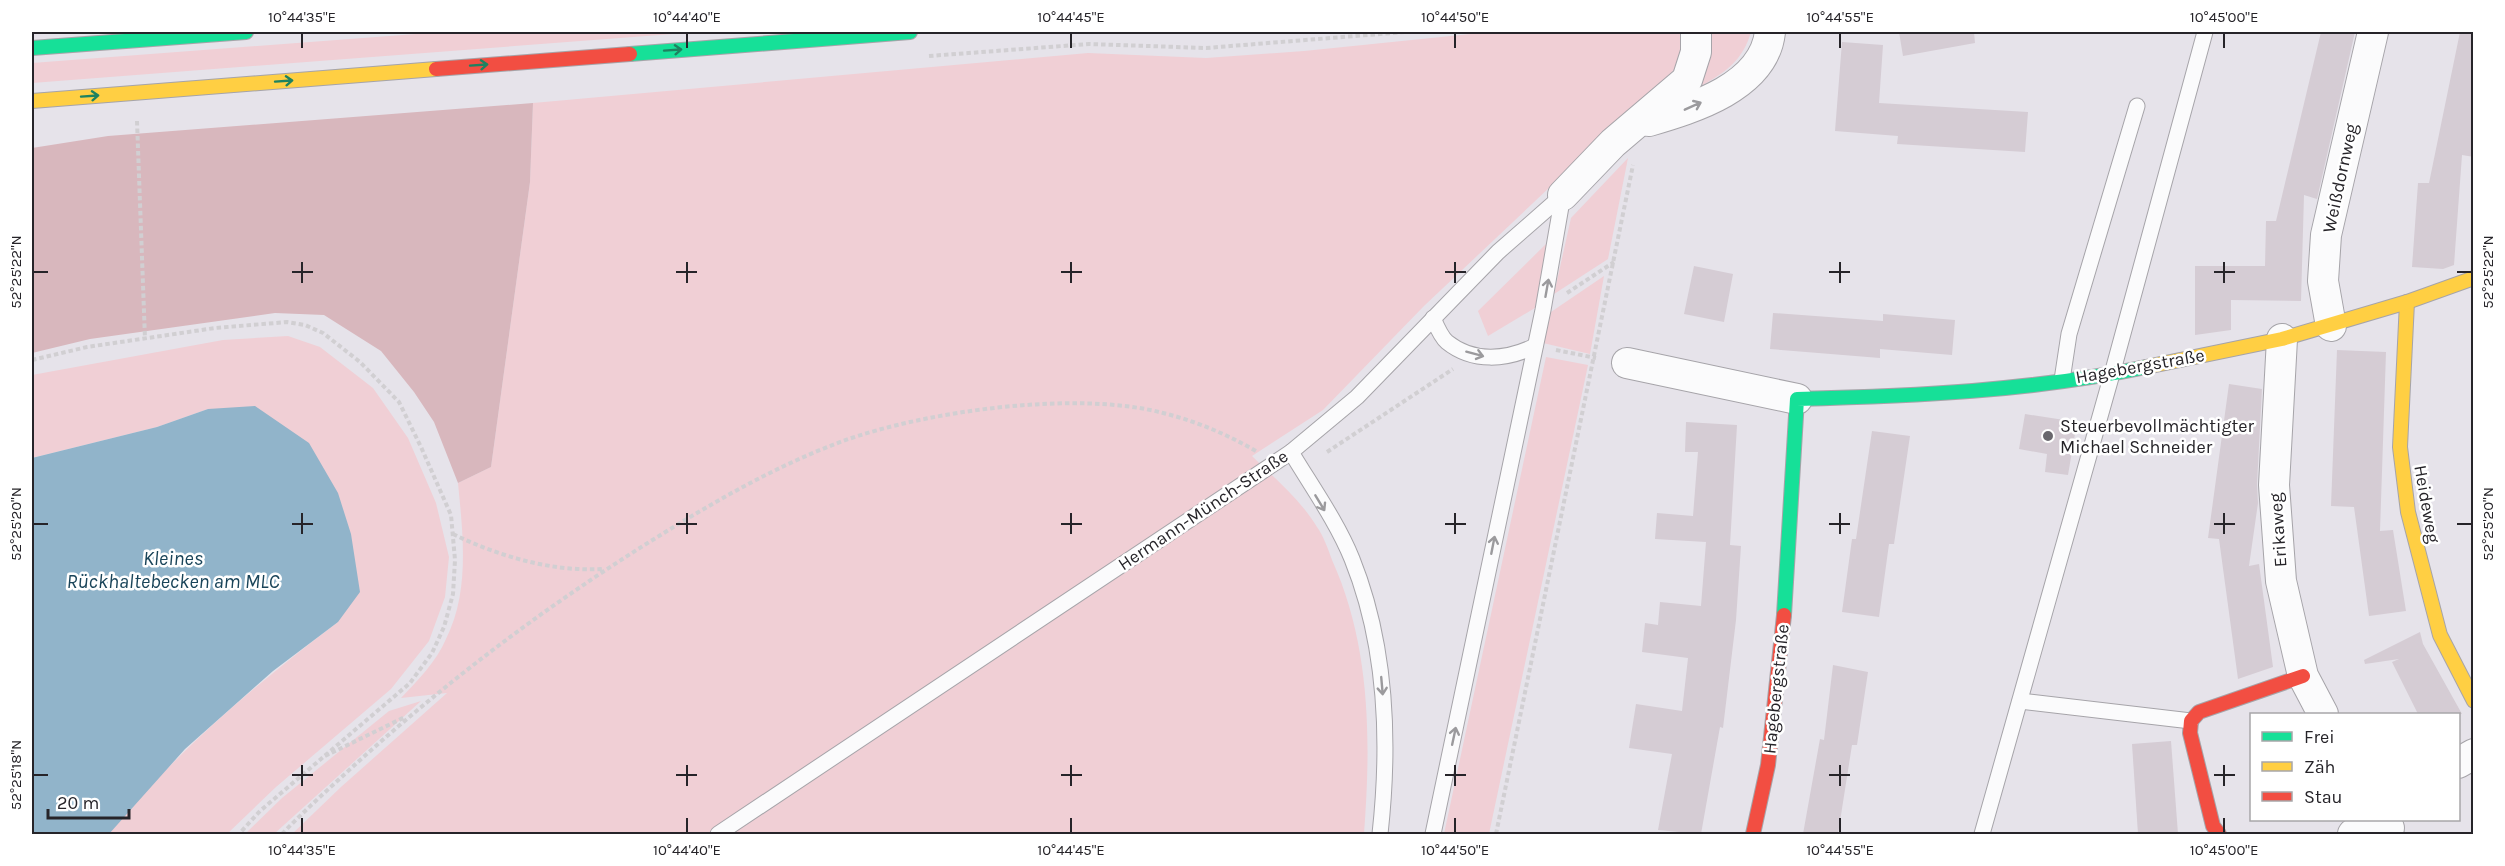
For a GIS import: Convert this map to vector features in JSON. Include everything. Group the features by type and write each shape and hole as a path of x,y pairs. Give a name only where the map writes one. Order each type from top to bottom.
{"street":[{"path":"32,48 246,32"},
{"path":"32,101 910,32"},
{"name":"Hermann-Münch-Straße","path":"1563,195 1613,143 1687,80 1696,52 1696,32"},
{"name":"Hermann-Münch-Straße","path":"1637,124 1680,112 1740,82 1753,70 1765,49 1770,32"},
{"name":"Weißdornweg","path":"2331,326 2323,281 2326,235 2373,32"},
{"name":"Hagebergstraße","path":"1627,363 1797,399 1934,395 2112,374 2282,339 2407,302 2474,278"},
{"name":"Heideweg","path":"2407,302 2400,447 2408,512 2440,635 2474,701"},
{"name":"Erikaweg","path":"2282,339 2274,485 2281,581 2303,676 2322,713"},
{"name":"Hagebergstraße","path":"1753,834 1768,765 1784,612 1797,399"},
{"path":"2219,834 2212,826 2190,733 2191,722 2199,712 2303,676"},
{"path":"2460,763 2474,754"},
{"path":"2353,834 2388,825"}],"lane":[{"path":"1982,834 2112,374 2205,32"},
{"path":"2062,380 2071,325 2137,106"},
{"path":"1433,834 1535,346 1563,195"},
{"name":"Hermann-Münch-Straße","path":"718,834 1291,452 1357,397 1498,252 1563,195"},
{"path":"1433,318 1445,342 1474,355 1504,358 1520,354 1535,346"},
{"path":"1291,452 1352,559 1369,612 1382,683 1384,720 1385,753 1380,834"},
{"path":"2020,701 2191,722"}],"path":[{"path":"136,116 145,339"},
{"path":"1496,834 1633,162 1613,143"},
{"path":"32,360 87,347 215,328 287,322 305,325 323,333 360,362 399,402 440,488 451,515 455,560 453,594 444,627 432,653 410,683 260,811 239,834"},
{"path":"1535,346 1627,363"},
{"path":"282,834 410,715 521,627 605,569 697,513 781,468 833,445 909,424 982,410 1049,404 1108,405 1161,412 1222,432 1258,452 1272,464"},
{"path":"453,534 482,548 526,560 583,570 605,569"},
{"path":"319,759 410,715"}],"shaded area":[{"path":"442,32 699,32 32,83 32,63"},
{"path":"1490,32 1681,32 1683,48 1676,68 1424,306 1323,410 1252,456 1287,490 1310,517 1324,539 1345,593 1361,660 1365,695 1367,764 1364,834 292,834 447,693 401,698 437,655 454,621 459,602 463,562 458,483 491,467 530,182 533,103 1088,53 1206,58 1304,51"},
{"path":"1712,32 1751,32 1738,58 1718,76 1701,86 1712,51"},
{"path":"533,103 530,182 491,467 458,483 434,422 414,392 381,351 324,315 275,313 90,339 32,353 32,148 108,136"},
{"path":"1628,158 1608,259 1554,294 1571,218"},
{"path":"1547,243 1535,308 1488,336 1478,311"},
{"path":"1604,276 1590,354 1543,343 1551,312"},
{"path":"288,336 320,347 373,388 408,438 436,503 449,557 445,597 429,641 391,689 276,787 227,834 109,834 134,804 217,721 276,670 338,622 208,409 157,427 32,458 32,375 223,340"},
{"path":"1546,357 1588,365 1489,834 1444,834"},
{"path":"421,701 274,834 245,834 282,798 389,711"}],"water":[{"name":"Kleines Rückhaltebecken am MLC","path":"255,406 309,443 338,493 351,534 360,592 338,622 273,671 185,749 109,834 32,834 32,458 157,427 208,409"}],"building":[{"path":"1899,32 1974,32 1975,43 1903,56"},
{"path":"2321,32 2355,32 2317,199 2304,195 2301,301 2231,300 2231,330 2195,335 2195,266 2265,266 2266,221 2276,221"},
{"path":"2460,32 2474,32 2474,157 2462,155 2454,265 2443,269 2412,267 2418,183 2429,183"},
{"path":"1842,42 1883,45 1879,103 2028,112 2025,152 1897,144 1898,136 1835,131"},
{"path":"1694,266 1733,274 1724,322 1684,314"},
{"path":"1773,313 1883,321 1883,314 1955,320 1952,355 1880,349 1880,358 1770,349"},
{"path":"2337,350 2386,352 2380,531 2393,530 2406,611 2369,616 2354,507 2331,506"},
{"path":"2229,384 2262,389 2258,503 2249,566 2259,564 2273,667 2238,679 2219,539 2208,538"},
{"name":"Steuerbevollmächtigter Michael Schneider","path":"2025,414 2077,422 2068,475 2045,472 2047,454 2019,449"},
{"path":"1686,422 1737,425 1730,545 1741,546 1736,620 1723,728 1720,727 1701,834 1658,830 1672,754 1629,748 1636,704 1682,711 1688,658 1642,652 1645,623 1658,625 1660,602 1701,606 1706,542 1655,539 1657,513 1693,516 1698,452 1685,452"},
{"path":"1872,431 1910,436 1894,544 1889,544 1879,617 1842,612 1852,539 1856,539"},
{"path":"2420,632 2423,644 2462,714 2418,713 2392,662 2399,659 2365,664 2364,660"},
{"path":"1833,665 1868,672 1857,745 1852,745 1838,834 1803,834 1820,739 1824,740"},
{"path":"2171,741 2178,834 2138,834 2132,744"}],"traffic: fast":[{"path":"32,48 246,32"},
{"path":"630,54 910,32"},
{"path":"1784,615 1797,399 1973,391 2060,382 2146,367"}],"traffic: slow":[{"path":"32,101 436,69"},
{"path":"2146,367 2282,339 2407,302 2474,278"},
{"path":"2407,302 2400,447 2408,512 2440,635 2474,701"}],"traffic: jam":[{"path":"436,69 630,54"},
{"path":"1753,834 1768,765 1784,615"},
{"path":"2219,834 2213,826 2190,733 2191,721 2199,712 2303,676"}],"place":[{"name":"Steuerbevollmächtigter Michael Schneider","path":"2048,436"}]}
